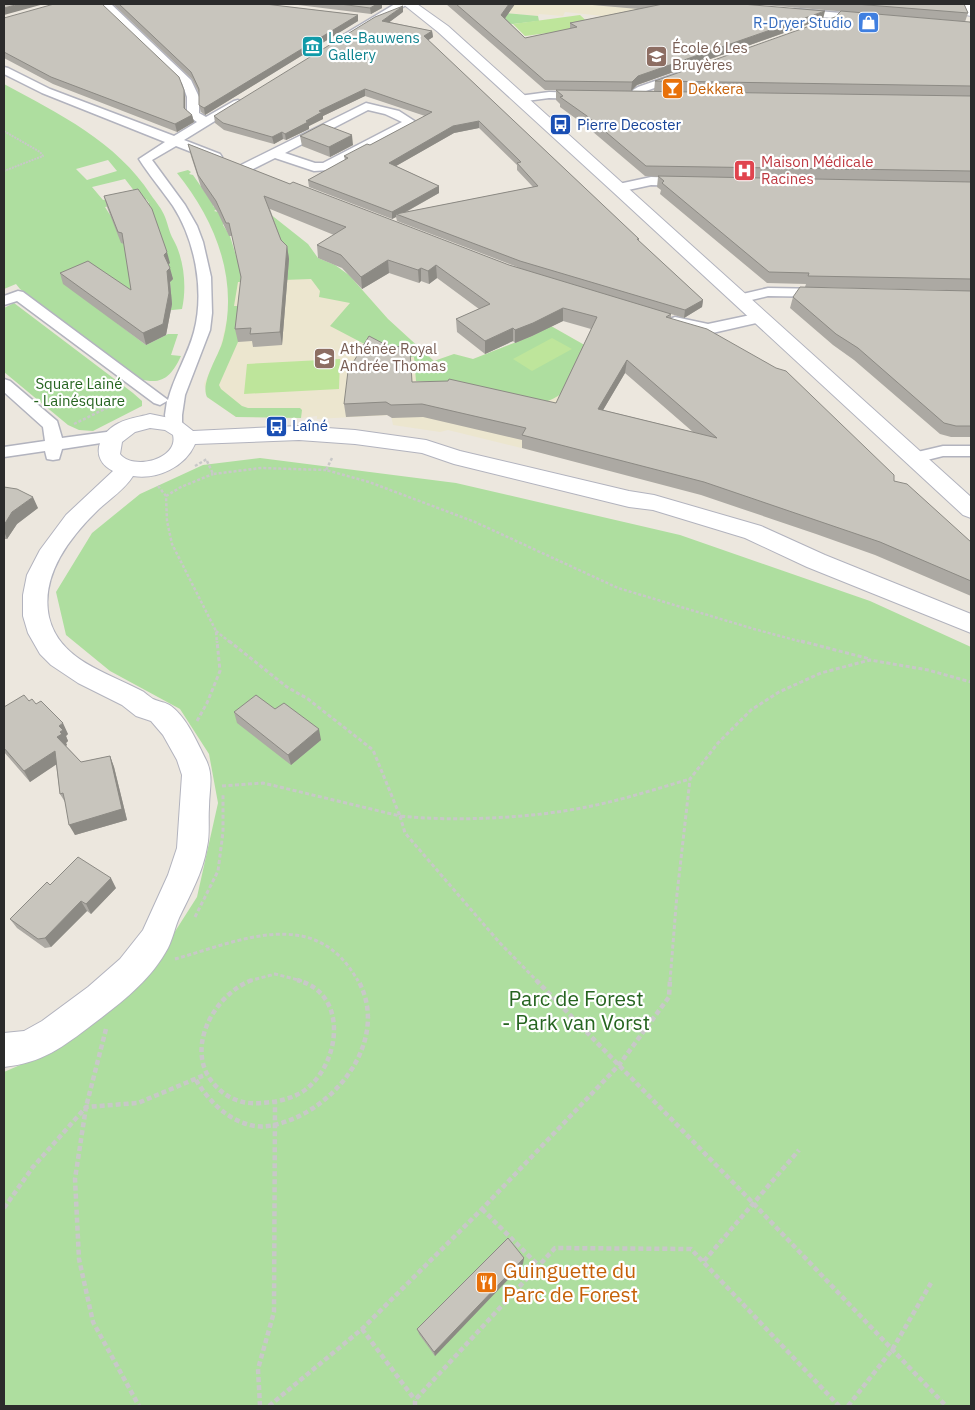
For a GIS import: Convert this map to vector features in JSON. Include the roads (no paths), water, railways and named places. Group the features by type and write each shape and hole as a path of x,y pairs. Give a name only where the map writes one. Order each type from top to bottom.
{"main road":[{"path":"420,4 439,23 443,30"},
{"path":"969,4 971,12"},
{"path":"405,5 443,30 971,510"},
{"path":"4,1050 26,1047 54,1031 95,1002 123,979 156,938 163,918 178,889 190,856 195,822 194,796 182,783 168,750 148,720 148,710 134,699 88,678 65,663 50,647 40,632 36,616 37,583 41,567 53,546 75,521 121,477 116,453 124,429 136,423 150,421 181,438 256,446 309,445 422,457 454,457 629,499 651,510 728,536 816,562 960,620 971,634"},
{"path":"116,453 151,469 174,459 181,438"}],"street":[{"path":"105,4 187,82 193,97 193,115 206,122"},
{"path":"338,41 395,6 405,5"},
{"path":"783,11 878,19"},
{"path":"819,26 828,23 833,19 834,15"},
{"path":"356,16 371,20"},
{"path":"4,70 46,91 263,176"},
{"path":"656,97 632,96 642,89 688,73"},
{"path":"181,438 172,411 201,337 206,310 204,278 199,248 184,212 145,159 249,96"},
{"path":"519,99 548,96 597,96"},
{"path":"236,165 274,153 366,106 376,107 405,118 410,122 325,167 314,167 274,153"},
{"path":"619,188 651,182 700,182"},
{"path":"739,299 768,292 836,293"},
{"path":"4,301 18,295 160,400"},
{"path":"662,318 689,326 708,329 760,318"},
{"path":"136,423 148,416 190,364"},
{"path":"4,384 51,425 54,435 53,449"},
{"path":"4,460 53,449"},
{"path":"4,452 53,449 116,453"},
{"path":"915,458 943,451 971,451"}],"place":[{"name":"R-Dryer Studio","path":"868,23"},
{"name":"Lee-Bauwens Gallery","path":"312,47"},
{"name":"École 6 Les Bruyères","path":"656,57"},
{"name":"Dekkera","path":"672,89"},
{"name":"Pierre Decoster","path":"561,125"},
{"name":"Maison Médicale Racines","path":"745,171"},
{"name":"Athénée Royal Andrée Thomas","path":"324,358"},
{"name":"Laîné","path":"276,426"},
{"name":"Guinguette du Parc de Forest","path":"487,1283"}],"park label":[{"name":"Square Lainé - Lainésquare","path":"79,392"},
{"name":"Parc de Forest - Park van Vorst","path":"576,1011"}]}
